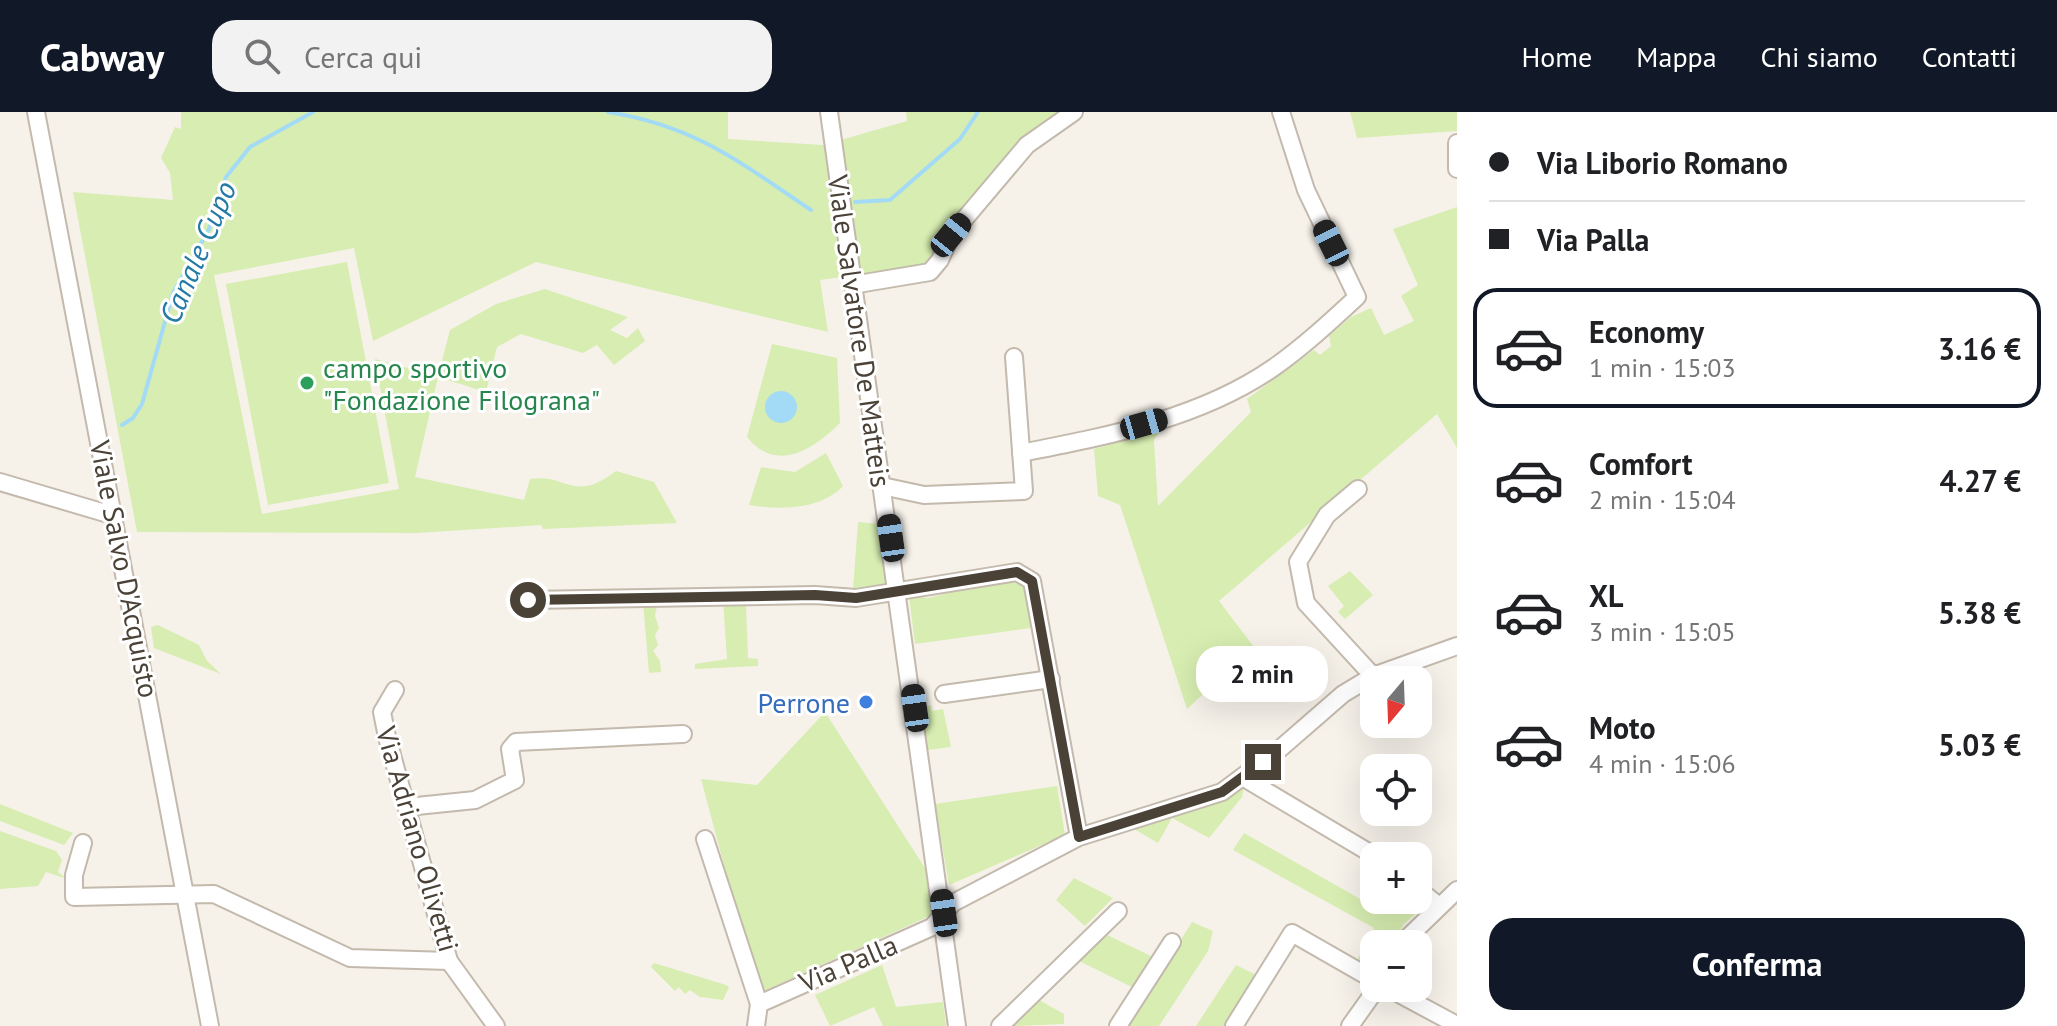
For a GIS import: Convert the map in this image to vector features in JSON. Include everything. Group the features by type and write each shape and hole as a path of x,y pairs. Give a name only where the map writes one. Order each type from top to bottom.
{"street":[{"name":"Viale Salvo D'Acquisto","path":"36,112 210,1026"},
{"name":"Viale Salvatore De Matteis","path":"829,112 899,591 957,1026"},
{"path":"852,281 930,272 940,260 951,235 1027,145 1074,112"},
{"path":"1021,453 1094,438 1170,417 1233,392 1273,368 1357,297 1306,190 1281,112"},
{"path":"1457,143 1457,169"},
{"path":"882,486 924,495 1024,491 1014,357"},
{"path":"0,482 115,516"},
{"path":"1358,489 1327,515 1298,562 1306,603 1364,666"},
{"path":"528,600 815,595 856,598 1017,572 1026,575 1032,581 1051,679 1059,745 1079,837"},
{"name":"Via Palla","path":"1401,666 1457,646"},
{"path":"944,694 1051,679"},
{"name":"Via Palla","path":"759,1004 798,983 932,927 953,903 1079,837 1222,792 1244,778 1343,694 1360,684"},
{"name":"Via Adriano Olivetti","path":"395,690 382,712 449,961 496,1026"},
{"path":"407,807 475,800 515,780 510,749 516,742 683,734"},
{"path":"1244,778 1360,847"},
{"path":"705,839 759,1004 756,1026"},
{"path":"83,843 74,875 74,897 214,894 350,958 449,961"},
{"path":"1415,930 1457,890"},
{"path":"1432,900 1439,906"},
{"path":"1000,1026 1118,911"},
{"path":"1234,1026 1292,933 1360,972"},
{"path":"1118,1026 1172,942"},
{"path":"1350,1026 1367,1002"},
{"path":"1414,1002 1457,1025"}],"green space":[{"path":"181,112 728,112 728,139 823,145 907,121 906,112 1059,112 1016,143 953,220 928,265 820,280 828,332 536,262 373,341 354,248 214,275 262,514 399,489 375,359 438,376 450,330 496,304 545,289 628,317 610,330 627,338 638,328 645,341 614,365 597,345 583,353 521,334 497,347 486,392 438,377 415,477 524,500 530,479 543,478 580,486 601,481 616,471 654,482 677,523 543,529 541,525 417,533 137,532 73,192 173,200 170,173 161,158 175,127 181,129"},
{"path":"1350,112 1457,112 1457,131 1357,138"},
{"path":"1457,207 1457,448 1437,414 1219,601 1254,647 1187,709 1120,505 1098,496 1094,449 1160,430 1154,440 1158,506 1251,412 1247,399 1314,350 1320,355 1331,346 1329,336 1351,317 1371,308 1384,335 1414,321 1401,296 1418,285 1393,229"},
{"name":"campo sportivo \"Fondazione Filograna\"","path":"347,262 389,483 268,505 226,284"},
{"path":"772,344 837,358 840,423 807,449 782,456 758,448 747,437"},
{"path":"826,453 843,486 834,494 799,506 773,508 749,505 761,467 795,472"},
{"path":"858,522 878,524 886,586 853,590"},
{"path":"1350,571 1373,595 1345,619 1338,612 1344,606 1328,586"},
{"path":"1013,577 1026,584 1037,627 915,644 909,596 928,598"},
{"path":"815,598 809,604 746,605 748,658 758,659 758,666 695,669 695,664 727,659 723,600"},
{"path":"643,602 657,606 655,616 659,628 655,635 658,645 653,651 660,661 661,672 649,673"},
{"path":"158,625 199,645 207,661 221,674 154,648 151,627"},
{"path":"931,705 932,711 943,709 951,747 928,750 922,709"},
{"path":"825,712 925,868 934,914 764,991 756,985 701,779 757,785"},
{"path":"1057,786 1065,835 949,885 935,804"},
{"path":"1244,788 1242,797 1209,838 1172,818 1158,843 1134,829 1228,798"},
{"path":"0,804 73,833 64,845 0,821"},
{"path":"0,831 56,851 62,860 58,872 67,879 46,872 38,886 0,889"},
{"path":"1244,833 1360,899 1360,914 1415,914 1400,930 1373,930 1233,850"},
{"path":"1074,878 1113,898 1085,926 1056,900"},
{"path":"1192,922 1213,931 1208,951 1159,1026 1127,1026"},
{"path":"1107,935 1151,956 1132,987 1079,961"},
{"path":"654,963 729,987 723,1000 700,997 690,990 685,994 679,987 675,991 651,967"},
{"path":"882,965 896,1007 943,1002 946,1026 883,1026 874,1007 830,1026 815,995"},
{"path":"1236,965 1258,976 1225,1026 1196,1026"},
{"path":"1039,1000 1064,1014 1064,1024 1013,1026"}],"water":[{"path":"781,391 792,396 797,407 792,418 781,423 770,418 765,407 770,396"}],"waterway":[{"name":"Canale Cupo","path":"122,425 133,418 142,404 173,293 209,229 226,177 250,147 313,112"},
{"name":"Canale Cupo","path":"608,112 667,126 716,148 811,210"},
{"name":"Canale Cupo","path":"855,202 890,200 960,139 978,112"}],"place":[{"name":"campo sportivo \"Fondazione Filograna\"","path":"307,383"},
{"name":"Perrone","path":"866,702"}],"route":[{"path":"528,600 815,595 856,598 1017,572 1032,581 1051,679 1059,745 1079,837 1222,792 1263,762"}]}
